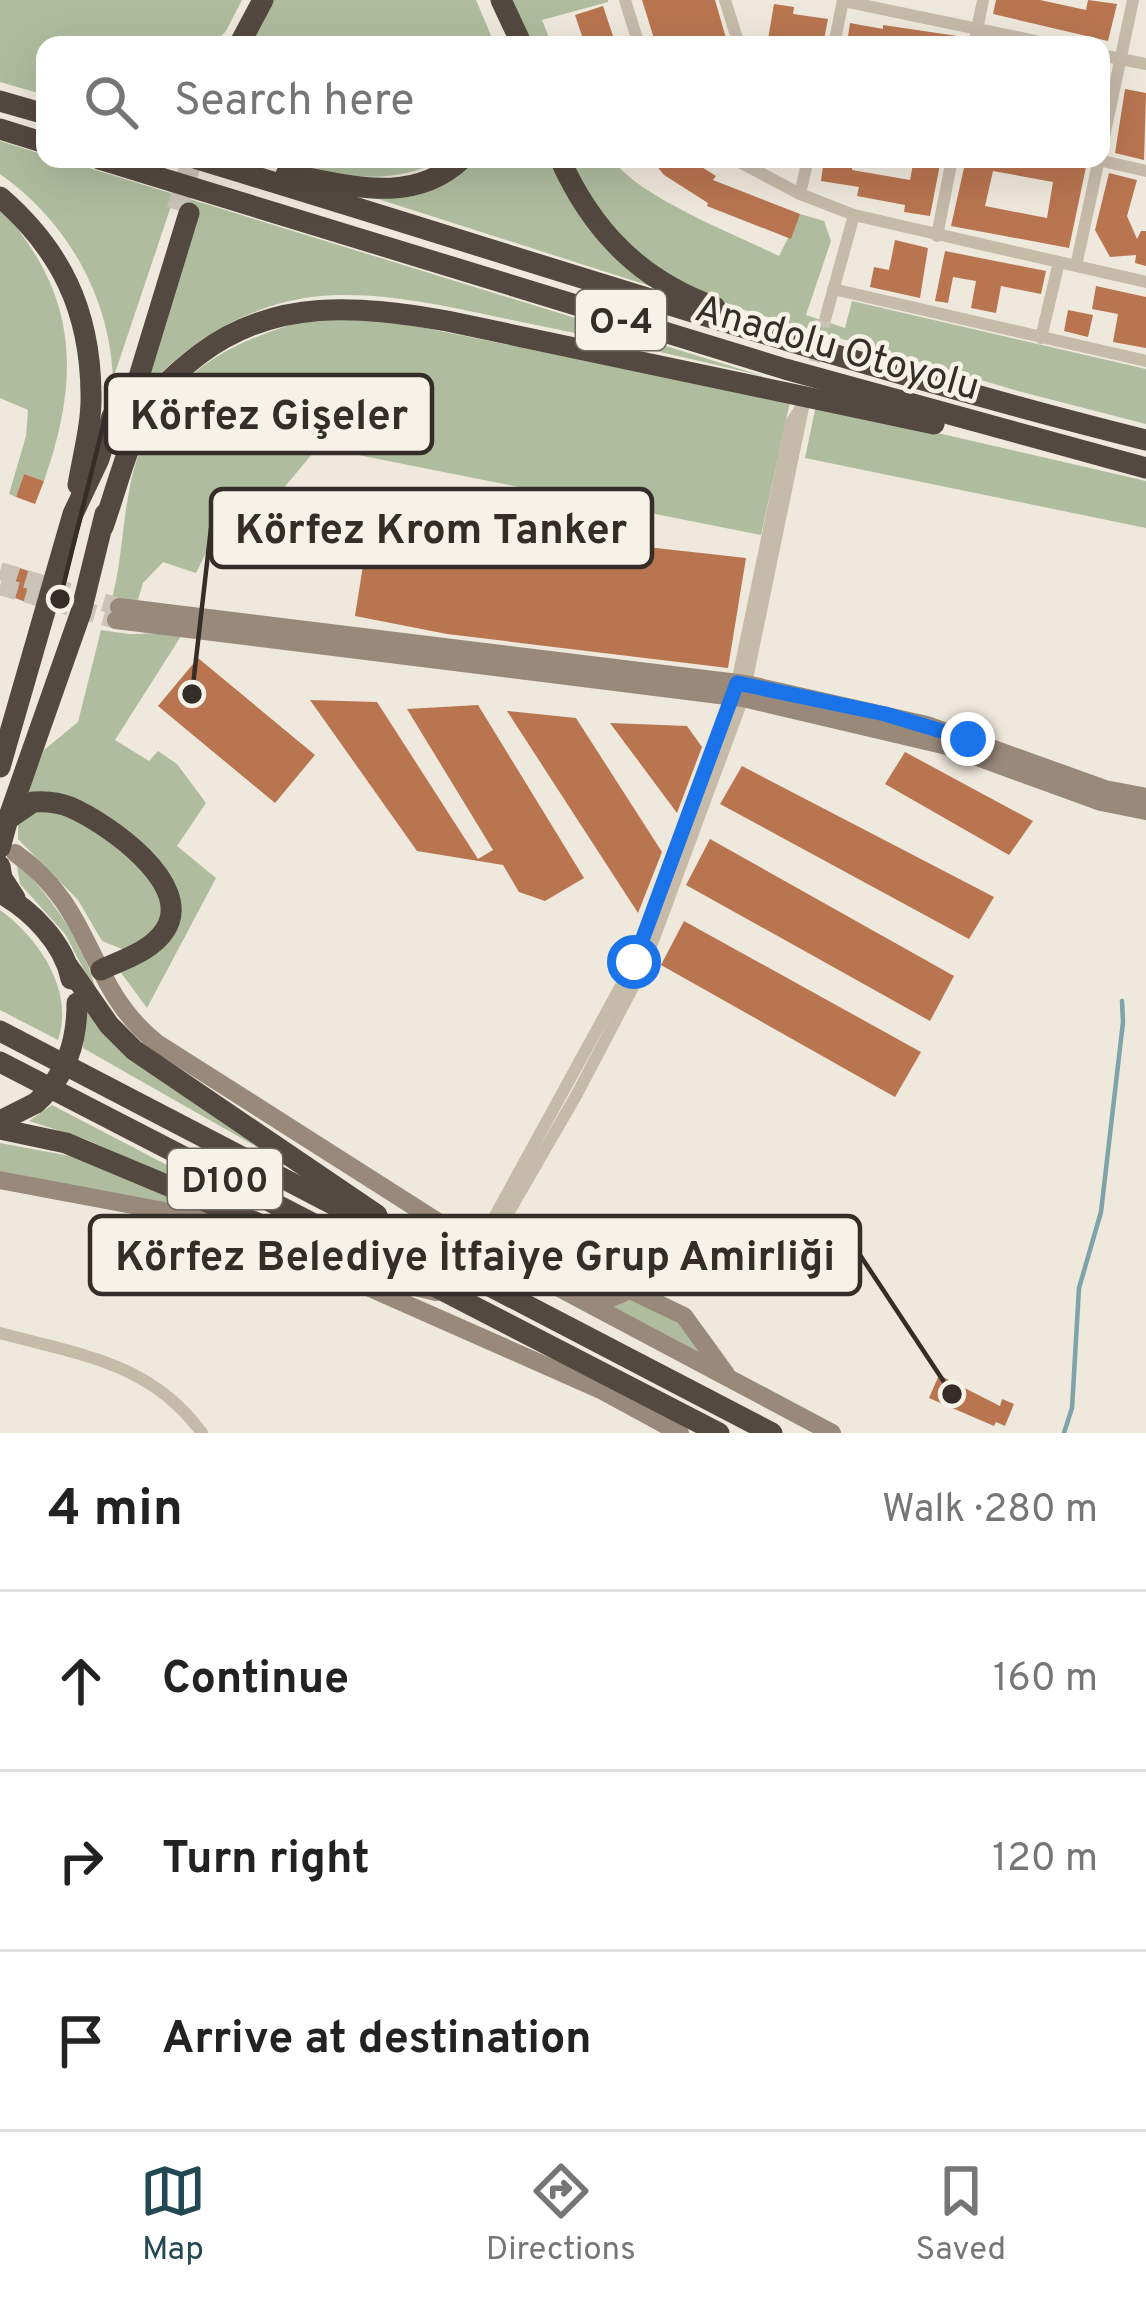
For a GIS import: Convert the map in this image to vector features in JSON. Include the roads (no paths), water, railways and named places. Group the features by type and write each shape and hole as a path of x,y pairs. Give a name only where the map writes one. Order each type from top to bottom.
{"highway":[{"path":"231,36 249,0"},
{"path":"244,36 263,0"},
{"path":"487,0 503,36"},
{"path":"501,0 518,36"},
{"path":"0,101 36,111"},
{"path":"0,129 36,140"},
{"name":"Anadolu Otoyolu","path":"129,168 497,283 1060,448 1146,468"},
{"name":"Anadolu Otoyolu","path":"228,168 705,318 1146,440"},
{"path":"235,170 386,190 422,183 447,168"},
{"path":"565,168 594,223 619,252 652,276 692,298 885,368"},
{"path":"0,196 56,256 77,308 92,393 73,514 0,767"},
{"path":"73,514 99,459 183,211 117,449 81,612 7,822 7,872 109,1025 134,1051 493,1290"},
{"path":"103,527 145,413 168,380 233,333 313,308 390,311 447,321 1060,448"},
{"path":"7,822 33,802 70,807 161,876 173,909 164,932 144,949 100,970"},
{"path":"0,1125 37,1103 66,1065 75,1035 76,1003 68,965"},
{"name":"D100","path":"0,1031 772,1433"},
{"name":"D100","path":"0,1062 718,1433"},
{"path":"0,1125 80,1148 293,1238 450,1295"}],"main road":[{"path":"117,614 740,691 927,725 1105,789 1146,797"},
{"path":"740,691 946,746 1101,802 1146,811"},
{"path":"7,872 59,907 110,1008 140,1041 460,1250 474,1254 483,1248"},
{"path":"7,872 67,902 118,1006 157,1043 483,1248 832,1433"},
{"path":"1,1181 164,1208 318,1265 602,1391 680,1433"},
{"path":"318,1265 450,1295"},
{"path":"593,1306 630,1290 677,1311 729,1378"},
{"path":"494,1318 602,1391"}],"street":[{"path":"625,0 636,36"},
{"path":"725,0 736,36"},
{"path":"835,36 843,0 1014,36"},
{"path":"976,36 983,0"},
{"path":"1110,106 1133,0"},
{"path":"1110,57 1146,64"},
{"path":"1110,160 1146,171"},
{"path":"751,168 854,215 1146,282"},
{"path":"800,194 806,168"},
{"path":"937,236 950,168"},
{"path":"1076,266 1097,168"},
{"path":"826,316 854,215"},
{"path":"1041,338 1060,262"},
{"path":"833,289 1146,361"},
{"path":"483,1248 577,1094 643,968 740,691 804,403 791,423 740,691"},
{"path":"0,1333 146,1378 182,1405 202,1433"}],"waterway":[{"path":"1064,1433 1072,1408 1079,1288 1101,1212 1122,1001"}],"tunnel":[{"path":"177,210 189,168"},
{"path":"810,379 826,316"},
{"path":"0,571 119,607"},
{"path":"0,586 116,620"}],"place":[{"name":"Körfez Gişeler","path":"60,599"},
{"name":"Körfez Krom Tanker","path":"192,694"},
{"name":"Körfez Belediye İtfaiye Grup Amirliği","path":"952,1394"}]}
